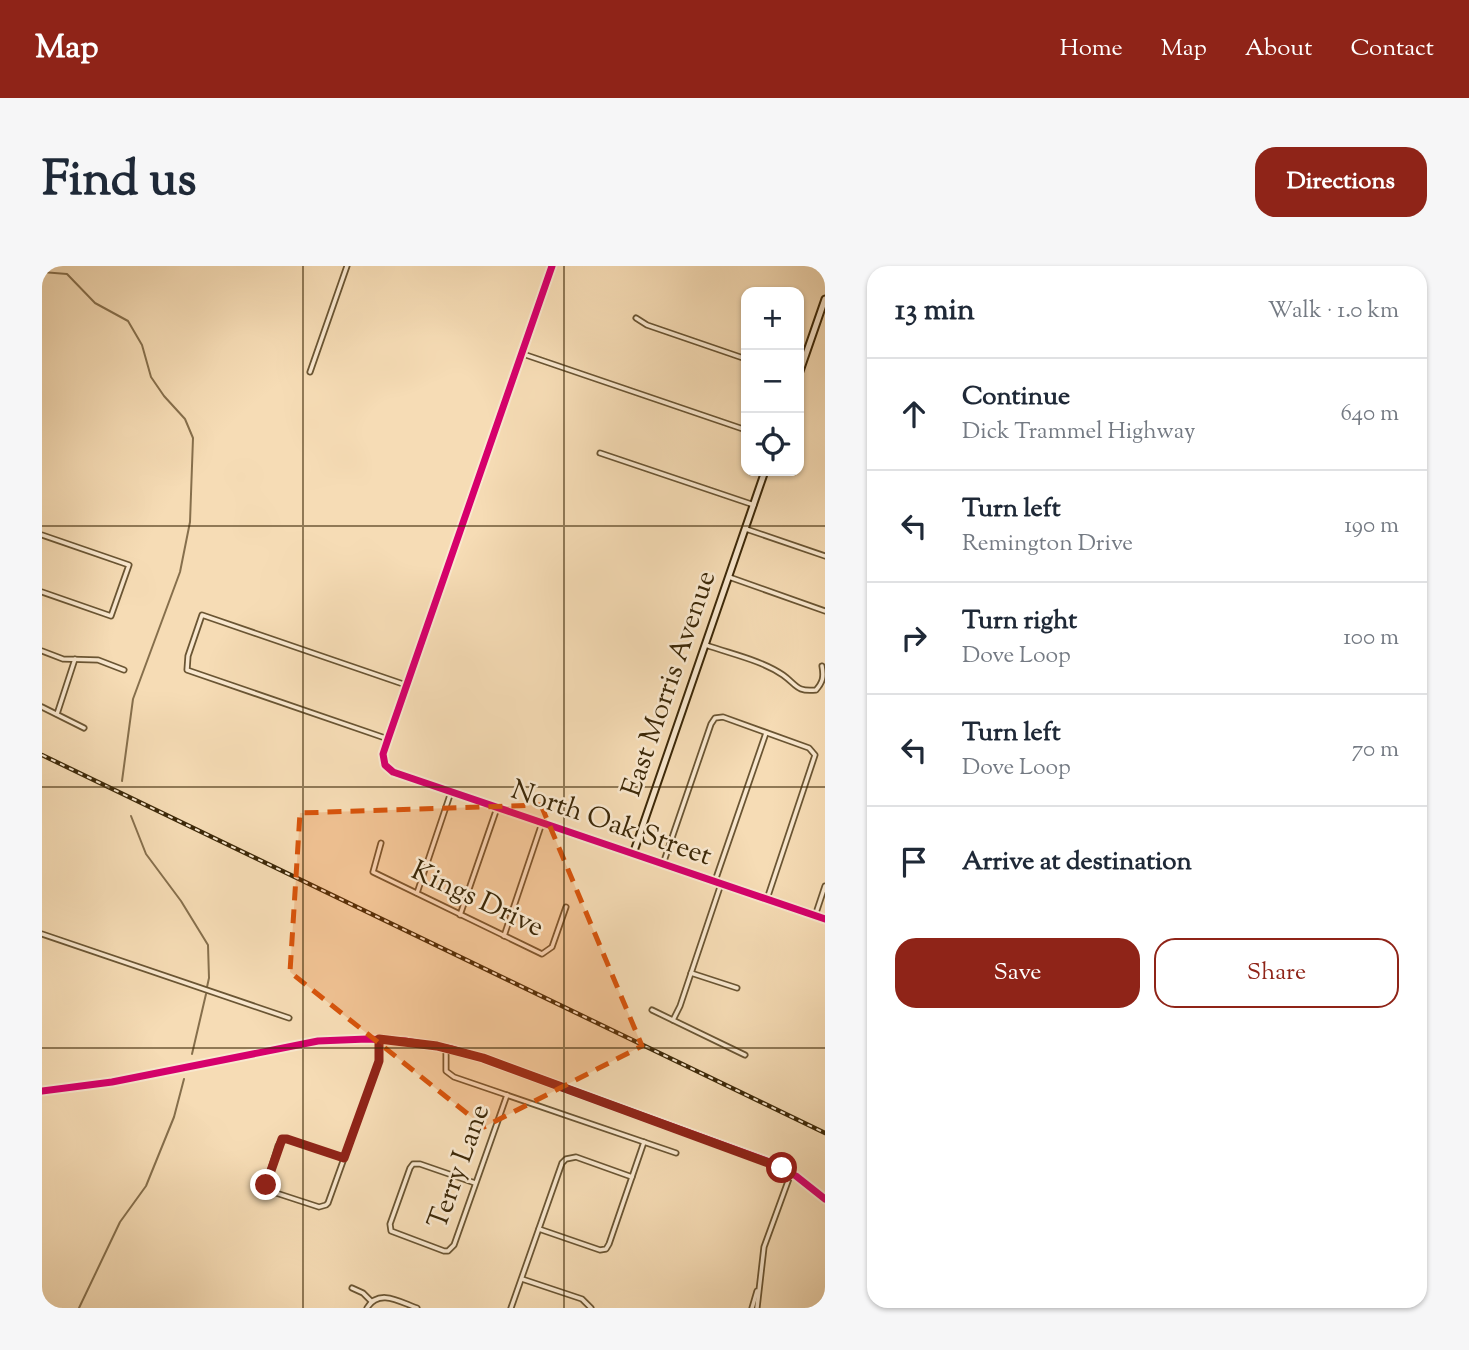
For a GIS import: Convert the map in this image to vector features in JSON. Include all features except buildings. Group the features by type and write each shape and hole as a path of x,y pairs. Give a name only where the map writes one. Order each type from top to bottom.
{"street":[{"path":"310,372 347,266"},
{"path":"407,686 202,615 188,656 187,670 388,739 407,686 523,354 552,266"},
{"path":"804,359 825,299"},
{"path":"636,318 647,325 741,357"},
{"path":"523,354 741,428"},
{"path":"600,453 754,505"},
{"name":"East Morris Avenue","path":"633,854 763,476"},
{"path":"746,529 825,556"},
{"path":"42,535 129,565 111,616 42,592"},
{"path":"729,578 825,611"},
{"path":"706,645 771,668 805,691 816,690 821,684 824,676 822,666"},
{"path":"42,651 63,659 98,660 124,670"},
{"path":"57,715 75,659"},
{"path":"42,707 84,728"},
{"path":"663,864 715,718 723,717 814,752 815,758 767,899"},
{"path":"673,1020 691,973 766,733"},
{"name":"North Oak Street","path":"388,739 383,754 385,765 393,772 825,919"},
{"path":"416,893 451,792"},
{"path":"460,915 497,808"},
{"path":"504,936 542,823"},
{"name":"Kings Drive","path":"381,843 373,872 542,954 552,947 566,907"},
{"path":"815,916 825,886"},
{"path":"42,934 289,1018"},
{"path":"691,973 737,988"},
{"path":"652,1010 745,1055"},
{"path":"344,1158 287,1139 279,1142 266,1182 267,1188 318,1206 328,1203 379,1061 379,1039"},
{"path":"42,1091 112,1082 318,1041 379,1039 446,1048 522,1072 766,1161 791,1173 825,1199"},
{"path":"446,1048 444,1063 449,1074 677,1153"},
{"name":"Terry Lane","path":"475,1183 413,1164 390,1224 391,1231 448,1251 454,1245 507,1095"},
{"path":"539,1229 600,1250 606,1249 644,1142"},
{"path":"511,1308 559,1169 566,1159 576,1157 632,1177"},
{"path":"757,1308 764,1247 791,1173"},
{"path":"522,1279 582,1299 591,1308"},
{"path":"752,1308 759,1286"},
{"path":"352,1289 363,1293 372,1301"},
{"path":"367,1308 378,1297 417,1308"}],"highlighted area":[{"path":"541,805 642,1046 484,1127 290,972 300,813"}],"waterway":[{"path":"42,272 67,274 95,303 128,321 142,345 151,377 185,419 193,438 190,522 180,572 133,699 122,781"},
{"path":"131,816 146,854 181,901 208,945 207,987"},
{"path":"192,1054 206,994"},
{"path":"79,1308 120,1222 146,1186 174,1117 184,1079"}],"railway":[{"path":"42,755 825,1133"}],"cycle path":[{"path":"552,266 388,739 383,754 385,765 393,772 825,919"},
{"path":"42,1091 112,1082 318,1041 405,1041 452,1049 483,1058 767,1161 796,1176 825,1199"}],"route":[{"path":"266,1185 282,1139 344,1158 379,1061 379,1039 468,1053 782,1168"}]}
